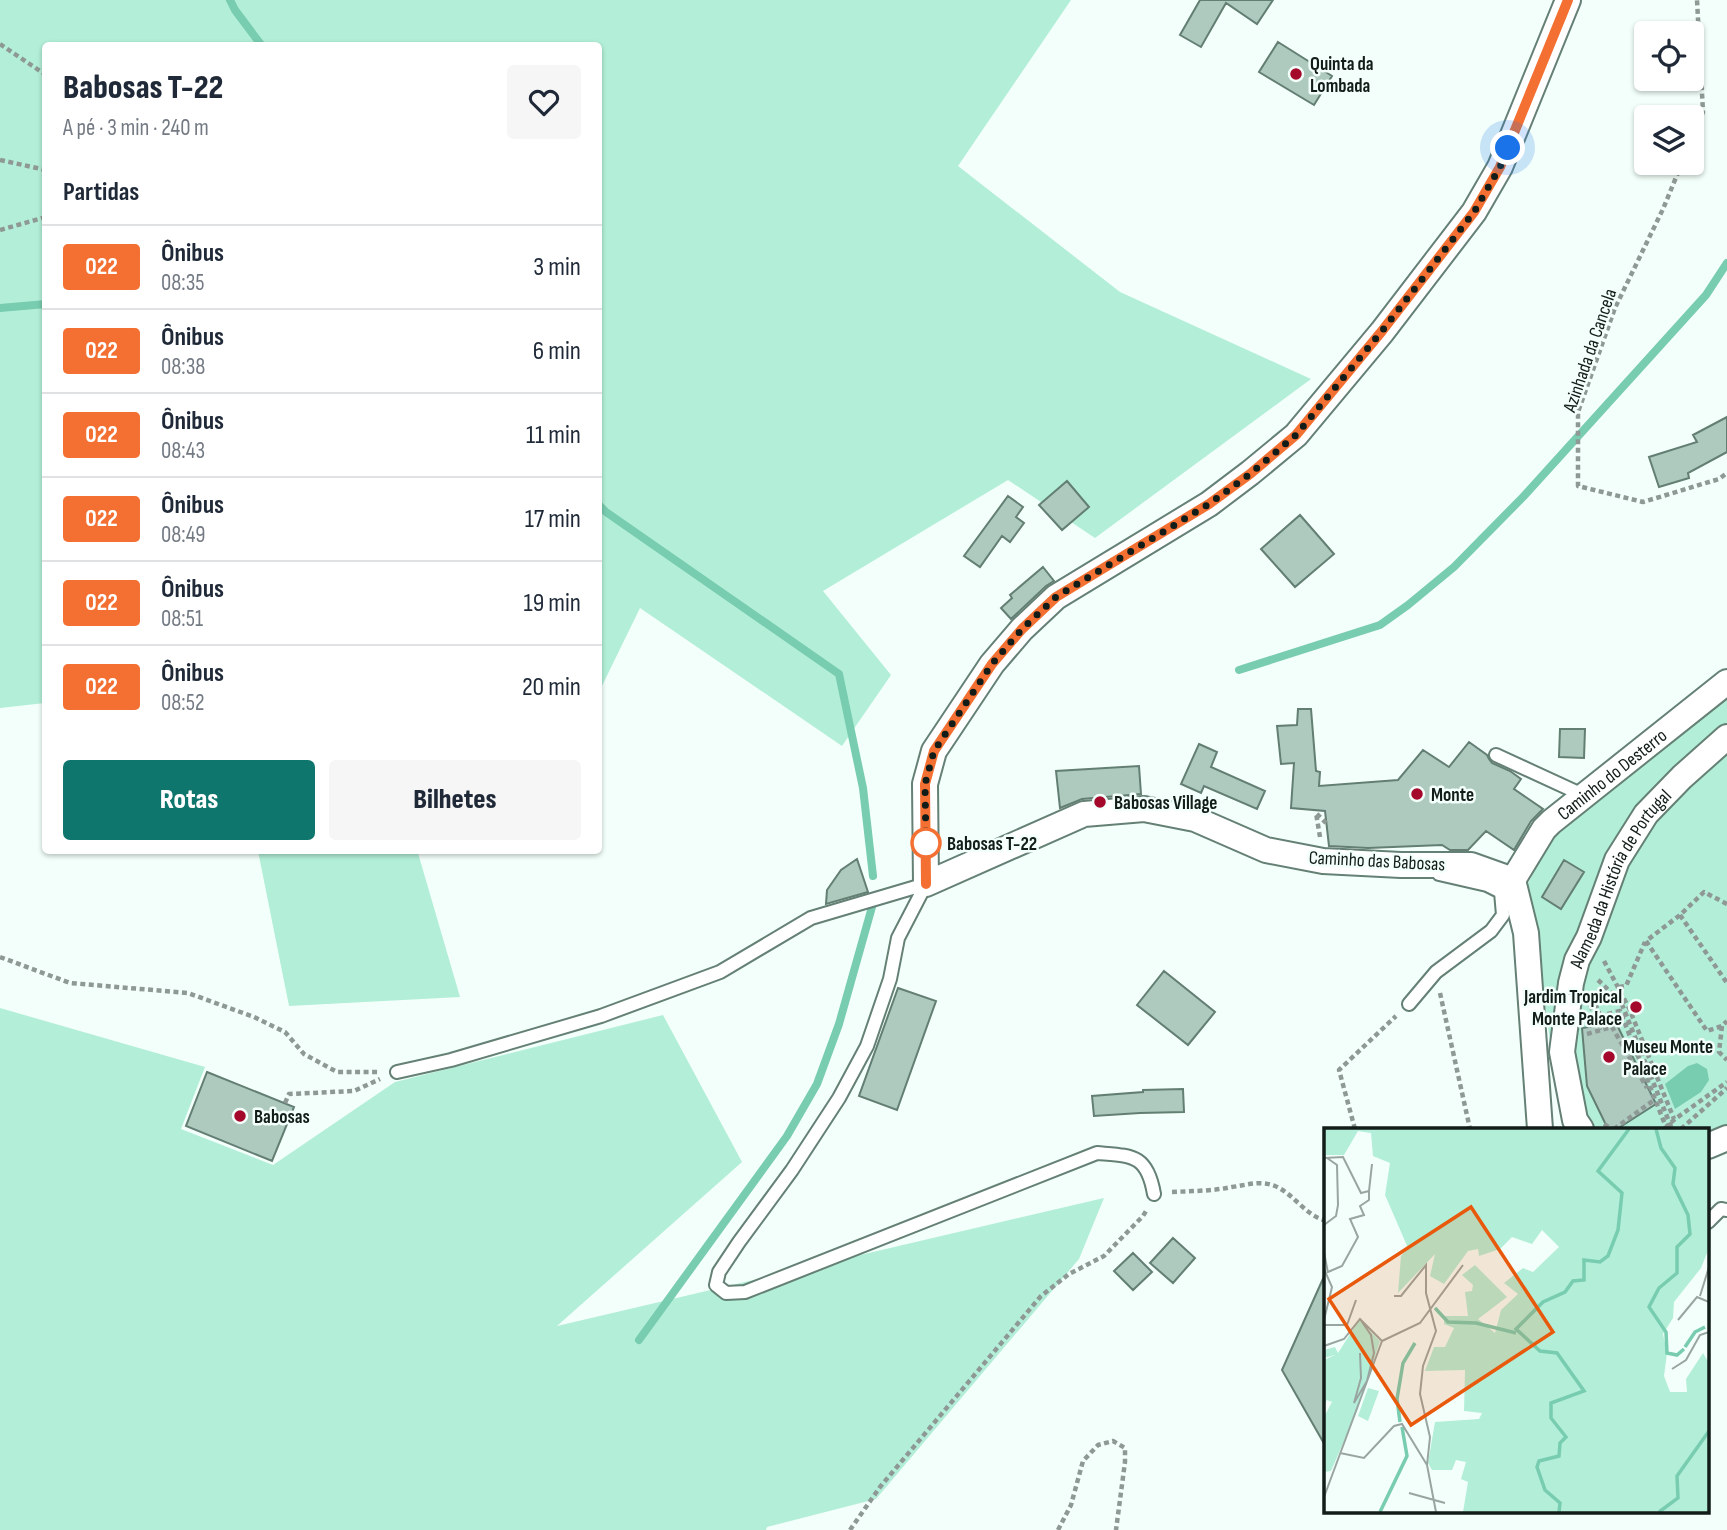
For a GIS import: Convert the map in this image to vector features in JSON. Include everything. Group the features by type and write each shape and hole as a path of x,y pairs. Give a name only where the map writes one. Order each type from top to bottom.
{"street":[{"path":"926,884 925,784 934,751 992,664 1022,629 1056,597 1209,504 1296,435 1382,331 1474,212 1500,167 1567,0"},
{"name":"Caminho do Desterro","path":"1513,880 1551,822 1727,682"},
{"name":"Alameda da História de Portugal","path":"1580,1128 1575,1120 1562,1052 1569,992 1577,960 1589,937 1617,860 1646,814 1727,737"},
{"name":"Caminho das Babosas","path":"926,884 1084,814 1144,809 1195,819 1266,850 1323,861 1471,865 1513,880"},
{"path":"1513,880 1526,933 1540,1128"},
{"path":"1710,1145 1727,1138"}],"lane":[{"path":"1496,755 1585,796"},
{"path":"1401,865 1487,885 1501,892 1503,915 1491,931 1436,972 1409,1004"},
{"path":"397,1072 451,1060 601,1016 720,972 811,918 926,884"},
{"path":"926,884 898,938 890,979 862,1056 839,1098 792,1170 725,1262 716,1285 726,1293 745,1292 1097,1153 1128,1155 1142,1162 1152,1179 1154,1194"},
{"path":"1710,1220 1721,1209 1727,1210"}],"path":[{"path":"1697,0 1703,105"},
{"path":"0,44 42,72"},
{"path":"0,160 42,169"},
{"name":"Azinhada da Cancela","path":"1677,175 1615,309 1578,412 1578,486 1643,502 1719,479 1727,473"},
{"path":"0,230 42,218"},
{"path":"1321,841 1317,813 1326,823"},
{"path":"1619,987 1626,986 1646,941 1704,892 1727,904"},
{"path":"1680,915 1727,983"},
{"path":"1589,937 1619,987 1673,1124"},
{"path":"1646,941 1707,1031 1722,1026 1727,1021"},
{"path":"0,957 70,983 188,993 254,1017 285,1032 304,1054 337,1072 397,1072"},
{"path":"1577,960 1620,1002 1673,1124"},
{"path":"1436,972 1470,1128"},
{"path":"1569,992 1590,1004 1600,1030"},
{"path":"1355,1128 1339,1070 1409,1004"},
{"path":"1588,1019 1619,1012 1666,1127 1727,1082"},
{"path":"1722,1026 1719,1052 1727,1060"},
{"path":"1612,1027 1654,1100 1615,1128"},
{"path":"285,1103 289,1094 354,1091 397,1072"},
{"path":"1682,1128 1727,1088"},
{"path":"850,1530 880,1487 1041,1296 1069,1274 1104,1256 1143,1216 1154,1194 1233,1187 1254,1182 1274,1185 1293,1196 1315,1217 1324,1220"},
{"path":"1058,1530 1071,1505 1083,1461 1098,1445 1113,1441 1125,1448 1116,1530"}],"shaded area":[{"path":"0,0 1071,0 958,166 1120,292 1311,379 1095,538 1008,480 823,591 891,675 842,746 640,608 602,686 602,42 42,42 42,703 0,708"},
{"name":"Jardim Tropical Monte Palace","path":"1727,699 1727,1134 1710,1140 1710,1128 1563,1128 1527,885 1559,825"},
{"path":"259,854 418,854 460,997 289,1006"},
{"path":"0,1008 205,1067 181,1129 273,1165 395,1082 663,1015 742,1162 557,1326 1104,1198 1079,1259 876,1499 767,1527 766,1530 0,1530"},
{"path":"1697,1063 1707,1069 1709,1080 1701,1092 1675,1109 1665,1084 1688,1066"}],"building":[{"path":"1200,0 1273,0 1257,24 1226,3 1201,47 1180,35"},
{"name":"Quinta da Lombada","path":"1278,42 1332,76 1314,105 1259,72"},
{"path":"1727,417 1727,452 1688,473 1689,478 1659,487 1649,457 1697,442 1693,435"},
{"path":"1067,481 1089,507 1062,530 1039,505"},
{"path":"1008,496 1023,507 1016,517 1024,523 1010,542 1002,536 980,567 964,556"},
{"path":"1300,515 1334,554 1295,587 1261,549"},
{"path":"1043,567 1054,581 1011,619 1001,608 1012,598 1010,595"},
{"name":"Monte","path":"1298,709 1311,709 1316,771 1320,772 1319,786 1398,780 1423,750 1449,767 1469,742 1487,755 1492,763 1521,779 1514,789 1543,809 1531,821 1514,850 1486,831 1468,850 1450,850 1442,845 1368,848 1329,846 1325,811 1291,808 1294,763 1281,764 1277,726 1297,725"},
{"path":"1560,729 1585,729 1584,758 1559,757"},
{"path":"1199,744 1217,752 1211,767 1265,791 1257,809 1204,786 1201,793 1181,784"},
{"name":"Babosas Village","path":"1139,766 1141,794 1082,799 1060,808 1056,771"},
{"path":"857,859 868,892 826,904 827,890 841,870"},
{"path":"1564,860 1584,872 1561,909 1542,897"},
{"path":"1164,971 1215,1012 1188,1045 1137,1005"},
{"path":"898,988 936,1001 897,1110 859,1096"},
{"name":"Museu Monte Palace","path":"1616,1023 1656,1104 1619,1128 1608,1128 1587,1086 1582,1028"},
{"name":"Babosas","path":"207,1072 294,1107 272,1161 186,1126"},
{"path":"1183,1089 1184,1112 1094,1116 1092,1096"},
{"path":"1173,1238 1195,1258 1173,1283 1150,1263"},
{"path":"1133,1253 1152,1272 1133,1290 1114,1271"},
{"path":"1324,1276 1324,1444 1282,1370"}],"waterway":[{"path":"230,0 259,42"},
{"path":"1239,670 1380,625 1454,567 1523,497 1706,295 1727,263"},
{"path":"0,308 42,304"},
{"path":"602,508 839,674 863,788 873,876"},
{"path":"639,1340 787,1136 817,1084 839,1024 872,907"}],"bus line":[{"name":"022","path":"926,884 925,784 934,751 992,664 1022,629 1056,597 1209,504 1296,435 1382,331 1474,212 1500,167 1568,0"}],"place":[{"name":"Quinta da Lombada","path":"1296,74"},
{"name":"Monte","path":"1417,794"},
{"name":"Babosas Village","path":"1100,802"},
{"name":"Babosas T-22","path":"926,843"},
{"name":"Jardim Tropical Monte Palace","path":"1636,1007"},
{"name":"Museu Monte Palace","path":"1609,1057"},
{"name":"Babosas","path":"240,1116"}],"route":[{"path":"926,843 925,784 934,751 992,664 1022,629 1056,597 1209,504 1296,435 1382,331 1474,212 1508,148"}]}
